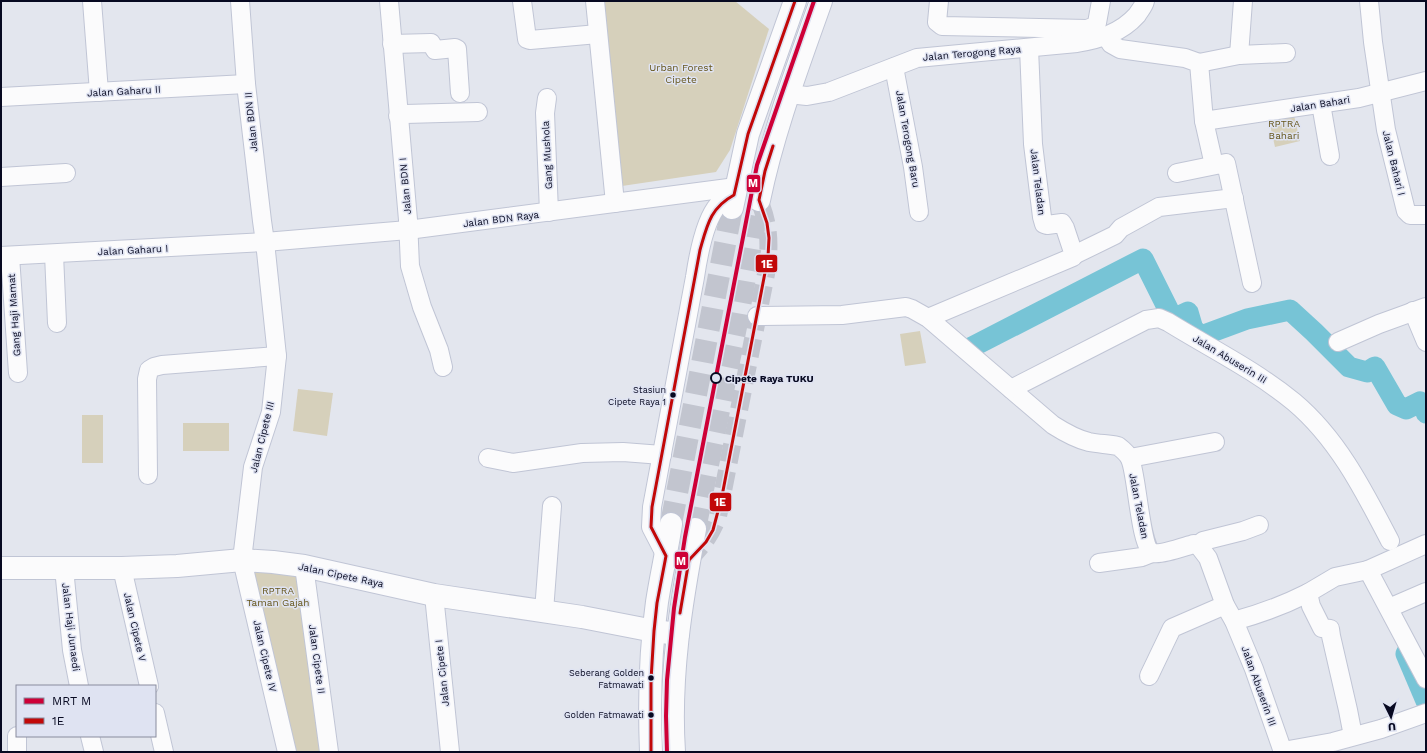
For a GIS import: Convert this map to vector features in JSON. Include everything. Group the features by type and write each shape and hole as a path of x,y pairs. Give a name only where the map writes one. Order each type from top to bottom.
{"main road":[{"path":"734,197 748,134 795,1"},
{"path":"759,200 765,171 788,94 821,1"},
{"path":"651,752 651,680 654,631 657,603 671,524"},
{"path":"674,752 674,677 678,634 683,595 695,529"},
{"name":"Jalan Cipete Raya","path":"1,568 122,568 177,566 242,560 273,562 304,566 434,594 678,634"}],"street":[{"path":"92,1 99,92"},
{"name":"Jalan BDN II","path":"240,1 246,84 265,242"},
{"name":"Jalan BDN I","path":"389,1 410,266 422,307 439,350 443,367"},
{"path":"522,1 527,39 530,40 598,34"},
{"path":"595,1 615,203"},
{"path":"939,1 937,22 942,26 1087,29 1095,26 1097,23 1102,1"},
{"name":"Jalan Terogong Raya","path":"788,94 807,96 829,92 917,58 1077,44 1094,40 1118,31 1130,22 1144,5 1145,1"},
{"path":"1239,55 1243,1"},
{"name":"Jalan Bahari I","path":"1369,1 1373,42 1386,130 1406,211 1410,215 1426,215"},
{"path":"1106,36 1111,44 1120,49 1185,58 1199,63 1239,55 1286,53"},
{"path":"392,44 432,43 435,50 457,49 460,93"},
{"name":"Jalan Teladan","path":"1029,48 1033,144 1042,217 1044,224 1047,225 1062,223 1074,255"},
{"path":"1199,63 1204,121 1214,165"},
{"name":"Jalan Terogong Baru","path":"894,67 912,160 919,212"},
{"name":"Jalan Bahari","path":"1204,121 1360,98 1426,81"},
{"name":"Jalan Gaharu II","path":"1,97 246,84"},
{"name":"Gang Mushola","path":"546,98 545,113 549,212"},
{"path":"1321,104 1330,156"},
{"path":"398,116 404,114 478,112"},
{"path":"1177,173 1226,163 1252,283"},
{"path":"1,177 66,173"},
{"path":"928,318 1073,257 1074,255 1116,235 1121,228 1159,207 1198,196 1234,198"},
{"path":"666,556 651,527 652,507 700,250 712,213 718,204 734,197"},
{"name":"Jalan BDN Raya","path":"265,242 408,230 615,203 734,197"},
{"name":"Jalan Gaharu I","path":"6,256 265,242"},
{"name":"Jalan Cipete III","path":"242,560 253,468 271,412 277,356 265,242"},
{"path":"54,254 57,322"},
{"name":"Gang Haji Mamat","path":"6,256 18,373"},
{"name":"Jalan Teladan","path":"757,316 842,315 906,307 928,318 1010,389 1065,433 1088,442 1118,446 1130,458 1147,548 1152,553 1158,553 1194,544 1198,545 1203,541 1243,531 1259,525"},
{"path":"1338,342 1359,332 1420,309 1426,342"},
{"name":"Jalan Abuserin III","path":"1010,389 1146,320 1159,318 1233,360 1276,388 1314,421 1346,461 1390,541"},
{"path":"148,474 147,379 149,370 162,365 277,356"},
{"name":"Jalan Teladan","path":"1130,458 1215,442"},
{"path":"488,458 513,463 582,453 623,452 662,455"},
{"path":"544,611 552,506"},
{"path":"1234,621 1276,608 1308,593 1336,577 1365,571 1426,544"},
{"name":"Jalan Abuserin III","path":"1198,545 1208,558 1226,605 1254,669 1283,751"},
{"path":"1099,563 1142,558 1152,553"},
{"name":"Jalan Cipete IV","path":"242,560 287,752"},
{"name":"Jalan Cipete II","path":"304,566 329,752"},
{"name":"Jalan Haji Junaedi","path":"64,568 72,650 79,685"},
{"name":"Jalan Cipete V","path":"122,568 149,685"},
{"path":"1365,571 1421,657 1426,679"},
{"path":"1389,608 1426,592"},
{"path":"1308,593 1311,606 1322,628 1330,629 1331,631 1353,736"},
{"name":"Jalan Cipete I","path":"434,594 450,752"},
{"path":"1149,676 1172,628 1226,605"},
{"path":"1283,751 1333,742 1381,729 1426,713"},
{"path":"156,717 164,752"},
{"path":"17,737 17,752"},
{"path":"90,737 94,752"}],"green space":[{"name":"Urban Forest Cipete","path":"603,1 735,1 769,29 730,150 716,172 622,186"},
{"name":"RPTRA Bahari","path":"1293,111 1300,141 1275,147 1268,116"},
{"path":"920,331 926,363 905,366 900,334"},
{"path":"298,389 333,393 327,436 293,431"},
{"path":"82,415 103,415 103,463 82,463"},
{"path":"183,423 229,423 229,451 183,451"},
{"name":"RPTRA Taman Gajah","path":"244,564 300,569 325,752 290,752"}],"waterway":[{"path":"970,348 1143,259 1173,319 1188,312 1193,329 1201,336 1247,319 1290,310 1349,367 1367,372 1375,367 1397,405 1406,409 1420,402 1424,405 1426,413"},
{"path":"1406,654 1426,701"}],"tunnel":[{"path":"689,560 706,540 718,516 766,274 768,236 763,209 759,200"},
{"path":"695,529 738,317 759,200"},
{"path":"671,524 732,208"}],"metro line":[{"name":"M","path":"667,752 667,680 674,608 685,537 757,165 814,1"}],"transit line":[{"name":"1E","path":"651,752 651,680 654,631 657,603 666,556 651,527 652,507 700,250 711,218 720,206 734,195 748,134 795,1"},
{"name":"1E","path":"680,613 689,560 706,542 713,530 722,496 768,257 769,238 767,223 759,200 765,171 773,146"}],"place":[{"name":"Cipete Raya TUKU","path":"716,378"},
{"name":"Stasiun Cipete Raya 1","path":"673,395"},
{"name":"Seberang Golden Fatmawati","path":"651,678"},
{"name":"Golden Fatmawati","path":"651,715"}]}
